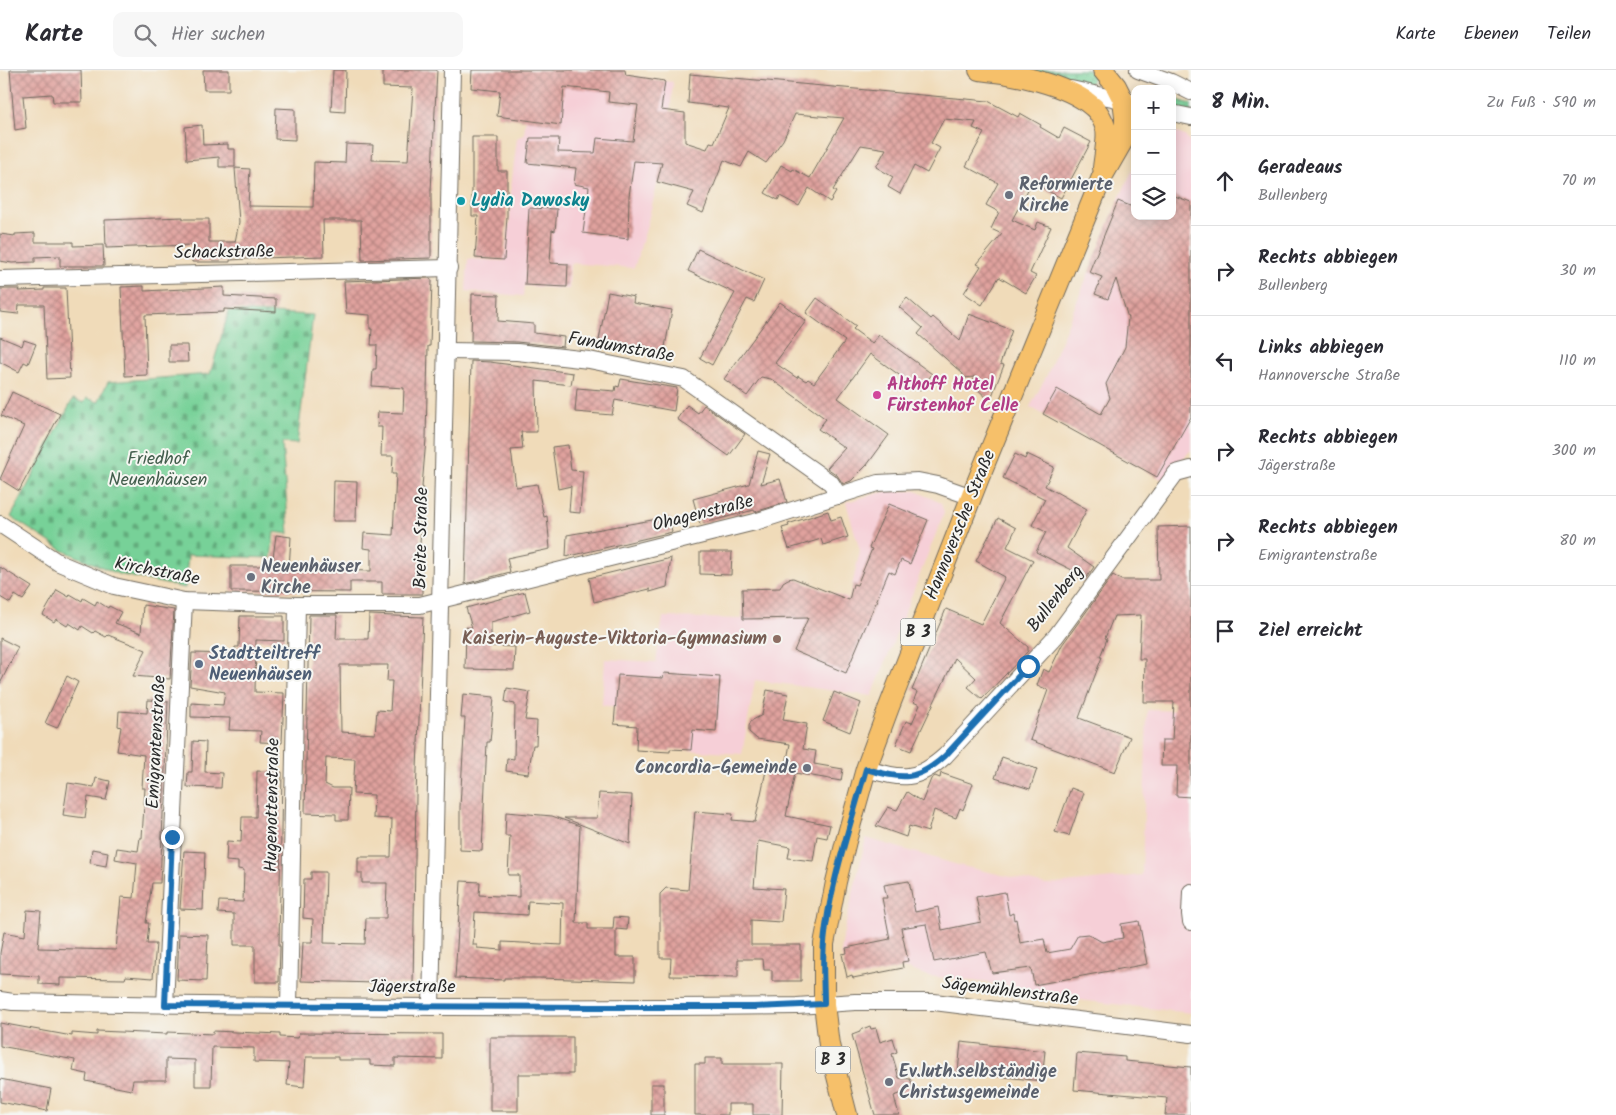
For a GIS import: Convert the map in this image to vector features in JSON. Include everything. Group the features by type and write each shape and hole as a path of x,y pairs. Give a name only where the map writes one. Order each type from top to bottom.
{"main road":[{"path":"989,70 1054,85 1075,94 1094,106 1106,130"},
{"name":"B 3","path":"1103,70 1131,100 1126,116 1130,132"},
{"name":"Hannoversche Straße","path":"1102,177 1106,130"},
{"name":"Hannoversche Straße","path":"847,1115 830,1045 824,1004 824,944 844,846 866,769 972,496 1102,177 1130,132"}],"street":[{"name":"Breite Straße","path":"432,1007 452,70"},
{"path":"1138,70 1171,82 1191,93"},
{"path":"1054,85 1131,100"},
{"path":"1176,92 1191,93"},
{"path":"1106,130 1114,112 1131,100"},
{"path":"1176,114 1191,117"},
{"name":"Schackstraße","path":"0,279 449,268"},
{"name":"Fundumstraße","path":"447,350 518,352 589,360 684,379 831,483 839,496"},
{"name":"Bullenberg","path":"866,769 911,777 931,769 1056,636 1176,473 1191,469"},
{"name":"Ohagenstraße","path":"441,599 756,522 878,483 918,481 972,496"},
{"name":"Kirchstraße","path":"0,524 59,563 114,586 184,601 297,605 420,605 441,599"},
{"name":"Emigrantenstraße","path":"165,1005 184,601"},
{"name":"Hugenottenstraße","path":"289,1006 297,605"},
{"path":"1191,892 1191,922"},
{"name":"Jägerstraße","path":"0,1000 13,1002 165,1005 432,1007 754,1007 824,1004"},
{"name":"Sägemühlenstraße","path":"824,1004 905,1001 942,1003 1191,1034"}],"shaded area":[{"path":"531,70 625,70 626,75 673,82 667,144 646,229 634,268 570,263 569,289 524,286 523,296 466,291 468,259 504,261 517,138 524,134"},
{"path":"1176,133 1185,136 1191,144 1191,450 1163,480 1030,407 1047,375 1131,173 1131,220 1176,220"},
{"name":"Kaiserin-Auguste-Viktoria-Gymnasium","path":"887,491 916,491 941,503 944,513 872,696 755,680 742,754 671,749 670,752 636,750 637,726 614,724 615,707 602,705 605,659 656,662 663,617 742,619 742,589 780,588 783,582 793,578 849,599 860,551 846,502"},
{"path":"1147,710 1191,711 1191,1013 1027,994 1006,985 928,976 905,968 852,979 847,977 841,953 843,936 866,838 958,865 1046,885 1142,875"}],"green space":[{"path":"1028,70 1087,70 1095,75 1088,86"},
{"path":"1176,99 1191,104 1191,113 1176,110"},
{"name":"Friedhof Neuenhäusen","path":"229,311 313,315 297,444 282,443 289,534 274,532 271,558 188,555 185,588 118,574 62,550 11,517 73,399 84,403 87,398 98,402 108,382 210,374"}],"building":[{"path":"10,70 81,70 82,102 53,102 52,94 23,96 26,128 15,130"},
{"path":"203,70 229,70 229,90 204,90"},
{"path":"333,70 346,70 345,112 331,111"},
{"path":"383,70 437,70 431,191 431,258 362,260 361,220 323,220 324,256 230,260 230,262 192,262 192,245 106,248 105,220 183,217 183,219 209,219 209,242 235,242 239,222 235,168 250,169 248,206 313,207 314,162 345,163 346,144 373,145 372,160 408,161 413,88 383,87"},
{"path":"472,70 625,70 626,75 665,81 661,110 685,113 685,142 707,149 710,142 714,143 729,108 688,103 690,74 988,101 1018,117 1020,113 1059,138 1064,128 1091,142 1061,198 1032,182 1012,220 1035,230 1038,222 1051,227 1030,273 1036,276 1026,293 999,277 982,305 964,293 981,266 977,264 1002,234 991,229 999,212 986,205 998,183 966,166 984,133 973,128 976,122 944,119 931,143 940,148 927,173 914,166 900,194 888,187 893,177 876,167 886,149 861,145 833,190 836,192 830,202 809,188 799,206 780,196 778,200 765,193 781,165 810,178 844,118 795,114 783,140 766,163 749,152 741,167 724,160 703,213 687,206 694,192 657,182 662,163 634,161 629,196 628,239 583,233 589,187 574,184 576,168 527,163 530,138 559,138 558,152 595,153 597,138 633,141 638,105 608,102 609,92 564,87 561,125 497,116 500,91 471,88"},
{"path":"276,108 295,109 295,140 275,139"},
{"path":"202,125 203,145 228,144 228,149 235,149 235,167 219,167 219,157 187,160 185,127"},
{"path":"472,137 498,137 498,171 507,171 507,216 504,260 475,258 478,216 472,216"},
{"path":"1176,196 1191,202 1191,417 1157,477 1043,414 1057,389 1101,414 1110,398 1106,384 1125,347 1128,318 1116,279 1108,299 1095,294 1102,277 1089,272 1118,201 1131,206 1131,220 1176,220"},
{"path":"529,208 557,209 555,231 552,230 550,263 568,264 567,287 525,285"},
{"path":"35,233 35,242 73,242 73,246 103,245 104,266 60,266 60,256 35,257 35,262 12,263 0,261 0,234 15,236 15,234"},
{"path":"698,249 764,280 754,302 747,299 712,365 700,358 735,293 688,271"},
{"path":"430,278 432,281 430,346 428,346 426,439 419,563 422,564 422,594 382,594 382,582 350,582 350,592 231,591 231,566 272,566 276,535 291,537 289,569 371,571 371,549 363,548 364,533 393,535 396,474 392,474 393,456 381,456 382,427 377,427 378,412 403,413 404,388 372,386 373,369 376,369 377,345 371,345 372,329 370,329 370,315 346,313 344,281"},
{"path":"144,286 144,291 224,287 224,296 276,299 276,312 224,309 224,312 145,315 147,375 125,376 121,287"},
{"path":"44,288 66,288 70,378 47,379 44,305 19,305 18,314 0,312 0,289 20,289 19,291 44,290"},
{"path":"608,292 634,297 633,303 672,310 664,352 599,340"},
{"path":"472,294 499,295 498,321 534,324 534,333 564,337 563,347 517,342 471,341"},
{"path":"817,298 856,326 853,329 872,343 879,335 932,374 920,390 870,354 838,398 889,435 867,465 851,481 843,484 837,475 827,468 845,448 818,429 826,419 771,379 761,377 747,396 724,379 780,302 806,321 775,363 797,378 798,376 814,383 845,341 806,313"},
{"path":"907,298 931,319 933,317 960,341 969,314 1012,330 1000,364 1004,365 990,401 972,384 975,377 963,378 963,374 918,334 923,328 899,307"},
{"path":"0,337 22,346 24,340 36,344 28,364 24,362 19,372 0,362"},
{"path":"169,345 187,345 188,362 169,362"},
{"path":"471,361 573,373 571,385 536,381 537,432 521,432 523,449 511,450 516,487 537,484 544,517 547,516 550,549 507,558 510,572 465,584"},
{"path":"621,379 677,388 674,411 615,400 612,415 575,412 577,388 615,391 616,386 619,387"},
{"path":"12,392 60,414 19,491 0,479 24,426 1,416"},
{"path":"687,405 698,413 704,405 745,434 729,456 677,419"},
{"path":"568,445 571,470 583,471 580,513 569,512 571,486 558,489 552,447"},
{"path":"758,451 770,454 761,484 780,479 787,502 755,512 754,510 700,524 693,499 749,484"},
{"path":"1015,454 1025,459 1027,454 1054,467 1045,486 1087,509 1067,548 1094,567 1084,581 1071,572 1072,570 1036,552 1046,532 1032,525 1045,499 1003,478"},
{"path":"334,481 357,482 356,521 333,521"},
{"path":"889,504 928,520 910,564 901,560 895,574 889,571 846,673 794,651 808,618 743,619 742,589 780,588 783,582 793,578 849,600 853,584 857,585 872,549 869,548"},
{"path":"828,511 831,520 841,517 848,537 823,545 821,539 789,549 782,528 789,526 788,524"},
{"path":"669,517 672,532 566,557 567,535"},
{"path":"998,518 1016,528 1007,547 1033,560 1000,623 1028,647 1028,651 982,699 968,687 976,678 955,658 911,751 896,745 906,721 912,723 920,705 913,702 917,692 912,690 946,609 981,624 1005,577 976,561"},
{"path":"1191,526 1191,797 1176,796 1177,766 1161,766 1162,740 1172,740 1174,702 1144,702 1145,659 1139,659 1141,615 1114,616 1105,638 1107,639 1100,657 1102,657 1079,718 1130,737 1115,772 1030,740 1048,690 1037,685 1043,669 1049,672 1062,645 1113,575 1121,580 1159,580 1158,527"},
{"path":"700,552 732,552 731,575 700,574"},
{"path":"671,558 667,587 594,602 589,578"},
{"path":"0,567 32,587 23,600 15,595 10,603 0,597"},
{"path":"57,590 69,597 70,594 82,601 83,598 95,605 97,601 108,608 109,606 121,612 115,623 141,633 143,605 174,610 170,679 133,676 146,650 108,635 106,637 95,631 93,633 82,626 80,630 69,623 67,626 56,619 54,622 43,615"},
{"path":"525,592 530,611 491,622 491,646 515,647 514,670 465,669 466,627 472,628 466,608"},
{"path":"309,615 337,615 336,639 368,639 369,615 423,617 416,795 413,984 301,981 303,942 312,942 313,919 303,918 304,879 311,879 311,872 326,872 324,943 365,944 366,918 386,918 387,883 362,883 362,873 358,873 358,857 391,857 392,819 373,818 374,795 353,794 355,759 326,758 325,784 333,788 349,788 348,820 336,820 336,814 305,813","holes":["340,665 388,665 387,681 392,681 390,711 377,710 375,734 341,732"]},
{"path":"240,616 284,616 284,641 256,640 255,692 284,693 282,743 260,742 261,731 229,730 230,718 191,717 191,703 223,705 225,692 190,686 192,653 235,654 235,647 239,647"},
{"path":"0,638 18,647 0,684"},
{"path":"664,673 720,677 716,732 693,730 691,750 670,749 670,752 636,750 637,726 614,724 618,675 663,678"},
{"path":"67,676 78,682 57,728 45,723"},
{"path":"507,688 530,692 525,720 537,721 536,745 533,745 528,774 506,771 507,758 514,759 515,704 505,702"},
{"path":"767,690 788,694 783,720 807,724 803,749 816,751 814,764 843,769 841,781 795,773 786,816 830,825 827,838 817,836 813,861 788,858 790,847 758,841 754,887 784,889 781,922 751,920 751,945 801,945 801,981 772,981 772,970 764,970 763,959 738,959 738,977 670,976 671,958 660,958 660,894 666,888 688,890 695,811 733,814 732,820 755,822 767,766 785,770 790,744 757,739 749,732 751,721 762,715"},
{"path":"834,692 861,703 850,732 823,721"},
{"path":"463,694 494,697 490,742 487,742 482,851 460,850 460,807 465,718 461,718"},
{"path":"148,700 168,701 160,883 152,883 146,923 149,923 147,944 156,944 153,978 126,976 125,979 60,978 60,985 39,984 39,976 0,974 0,953 4,932 25,936 27,910 41,911 38,948 116,950 121,897 134,898 137,863 115,859 117,848 138,851 140,838 142,838 145,788 142,788 144,755 117,751 121,727 118,726 119,711 147,713"},
{"path":"193,741 206,742 205,772 222,773 221,788 187,787 188,772 192,772"},
{"path":"1002,757 1037,769 1030,789 995,778"},
{"path":"257,771 282,772 279,982 255,982 255,945 234,945 234,914 218,913 219,901 243,902 244,870 238,869 238,862 226,861 227,841 241,842 242,817 256,817"},
{"path":"941,773 973,784 963,810 960,808 956,818 934,810 928,832 909,826 906,837 876,826 888,807 897,810 907,792 922,802 931,779 935,776 940,778"},
{"path":"96,778 110,781 106,800 88,797 85,818 63,815 68,783 94,787"},
{"path":"1071,788 1084,793 1069,836 1055,832"},
{"path":"599,793 632,795 630,844 564,818 597,818"},
{"path":"506,812 552,816 580,826 576,923 588,923 588,929 613,929 614,917 628,918 627,930 616,929 616,957 635,957 635,981 455,978 461,881 480,882 479,895 519,897 519,875 508,875 510,836 505,836","holes":["528,901 563,903 562,945 502,942 502,950 477,948 477,945 473,945 475,912 527,915"]},
{"path":"92,849 108,852 106,866 90,863"},
{"path":"184,851 205,852 203,910 180,909"},
{"path":"909,881 915,912 938,907 942,930 981,922 976,897 1005,892 1009,915 1013,913 1014,920 1016,919 1020,943 1044,939 1047,953 1070,949 1078,935 1088,934 1102,942 1123,938 1121,924 1139,921 1147,964 1034,985 1031,968 992,973 986,952 934,962 926,924 901,928 908,961 902,962 903,968 853,978 852,975 847,977 842,954 847,953 846,948 890,939 882,898 887,898 884,885"},
{"path":"179,934 208,935 206,981 177,980"},
{"path":"0,1023 72,1036 72,1033 97,1035 97,1031 213,1034 213,1031 280,1034 280,1037 298,1038 299,1033 442,1034 442,1059 395,1058 395,1066 370,1065 370,1060 306,1057 304,1087 287,1085 289,1063 254,1062 254,1048 212,1047 211,1086 195,1086 195,1060 166,1059 166,1080 133,1080 131,1090 86,1081 87,1074 73,1071 75,1060 0,1046"},
{"path":"870,1026 871,1029 876,1028 880,1042 893,1038 897,1052 892,1054 899,1078 910,1079 912,1083 909,1091 894,1096 899,1115 875,1115 852,1035"},
{"path":"490,1037 573,1037 573,1074 518,1074 518,1111 490,1111"},
{"path":"961,1042 1045,1051 1042,1081 958,1072"},
{"path":"1077,1053 1125,1057 1125,1061 1191,1067 1191,1115 1165,1115 1167,1098 1074,1090"},
{"path":"705,1058 722,1058 722,1064 783,1064 782,1115 753,1115 753,1104 728,1104 728,1115 695,1115 695,1064 705,1064"},
{"path":"0,1079 51,1089 47,1111 0,1102"},
{"path":"651,1084 664,1084 664,1115 651,1115"}],"place":[{"name":"Reformierte Kirche","path":"1009,195"},
{"name":"Lydia Dawosky","path":"461,201"},
{"name":"Althoff Hotel Fürstenhof Celle","path":"877,395"},
{"name":"Neuenhäuser Kirche","path":"251,577"},
{"name":"Kaiserin-Auguste-Viktoria-Gymnasium","path":"777,639"},
{"name":"Stadtteiltreff Neuenhäusen","path":"199,664"},
{"name":"Concordia-Gemeinde","path":"807,768"},
{"name":"Ev.luth.selbständige Christusgemeinde","path":"889,1082"}],"route":[{"path":"172,837 165,1005 754,1007 824,1004 824,944 826,928 843,851 866,769 911,777 931,769 1028,666"}]}
